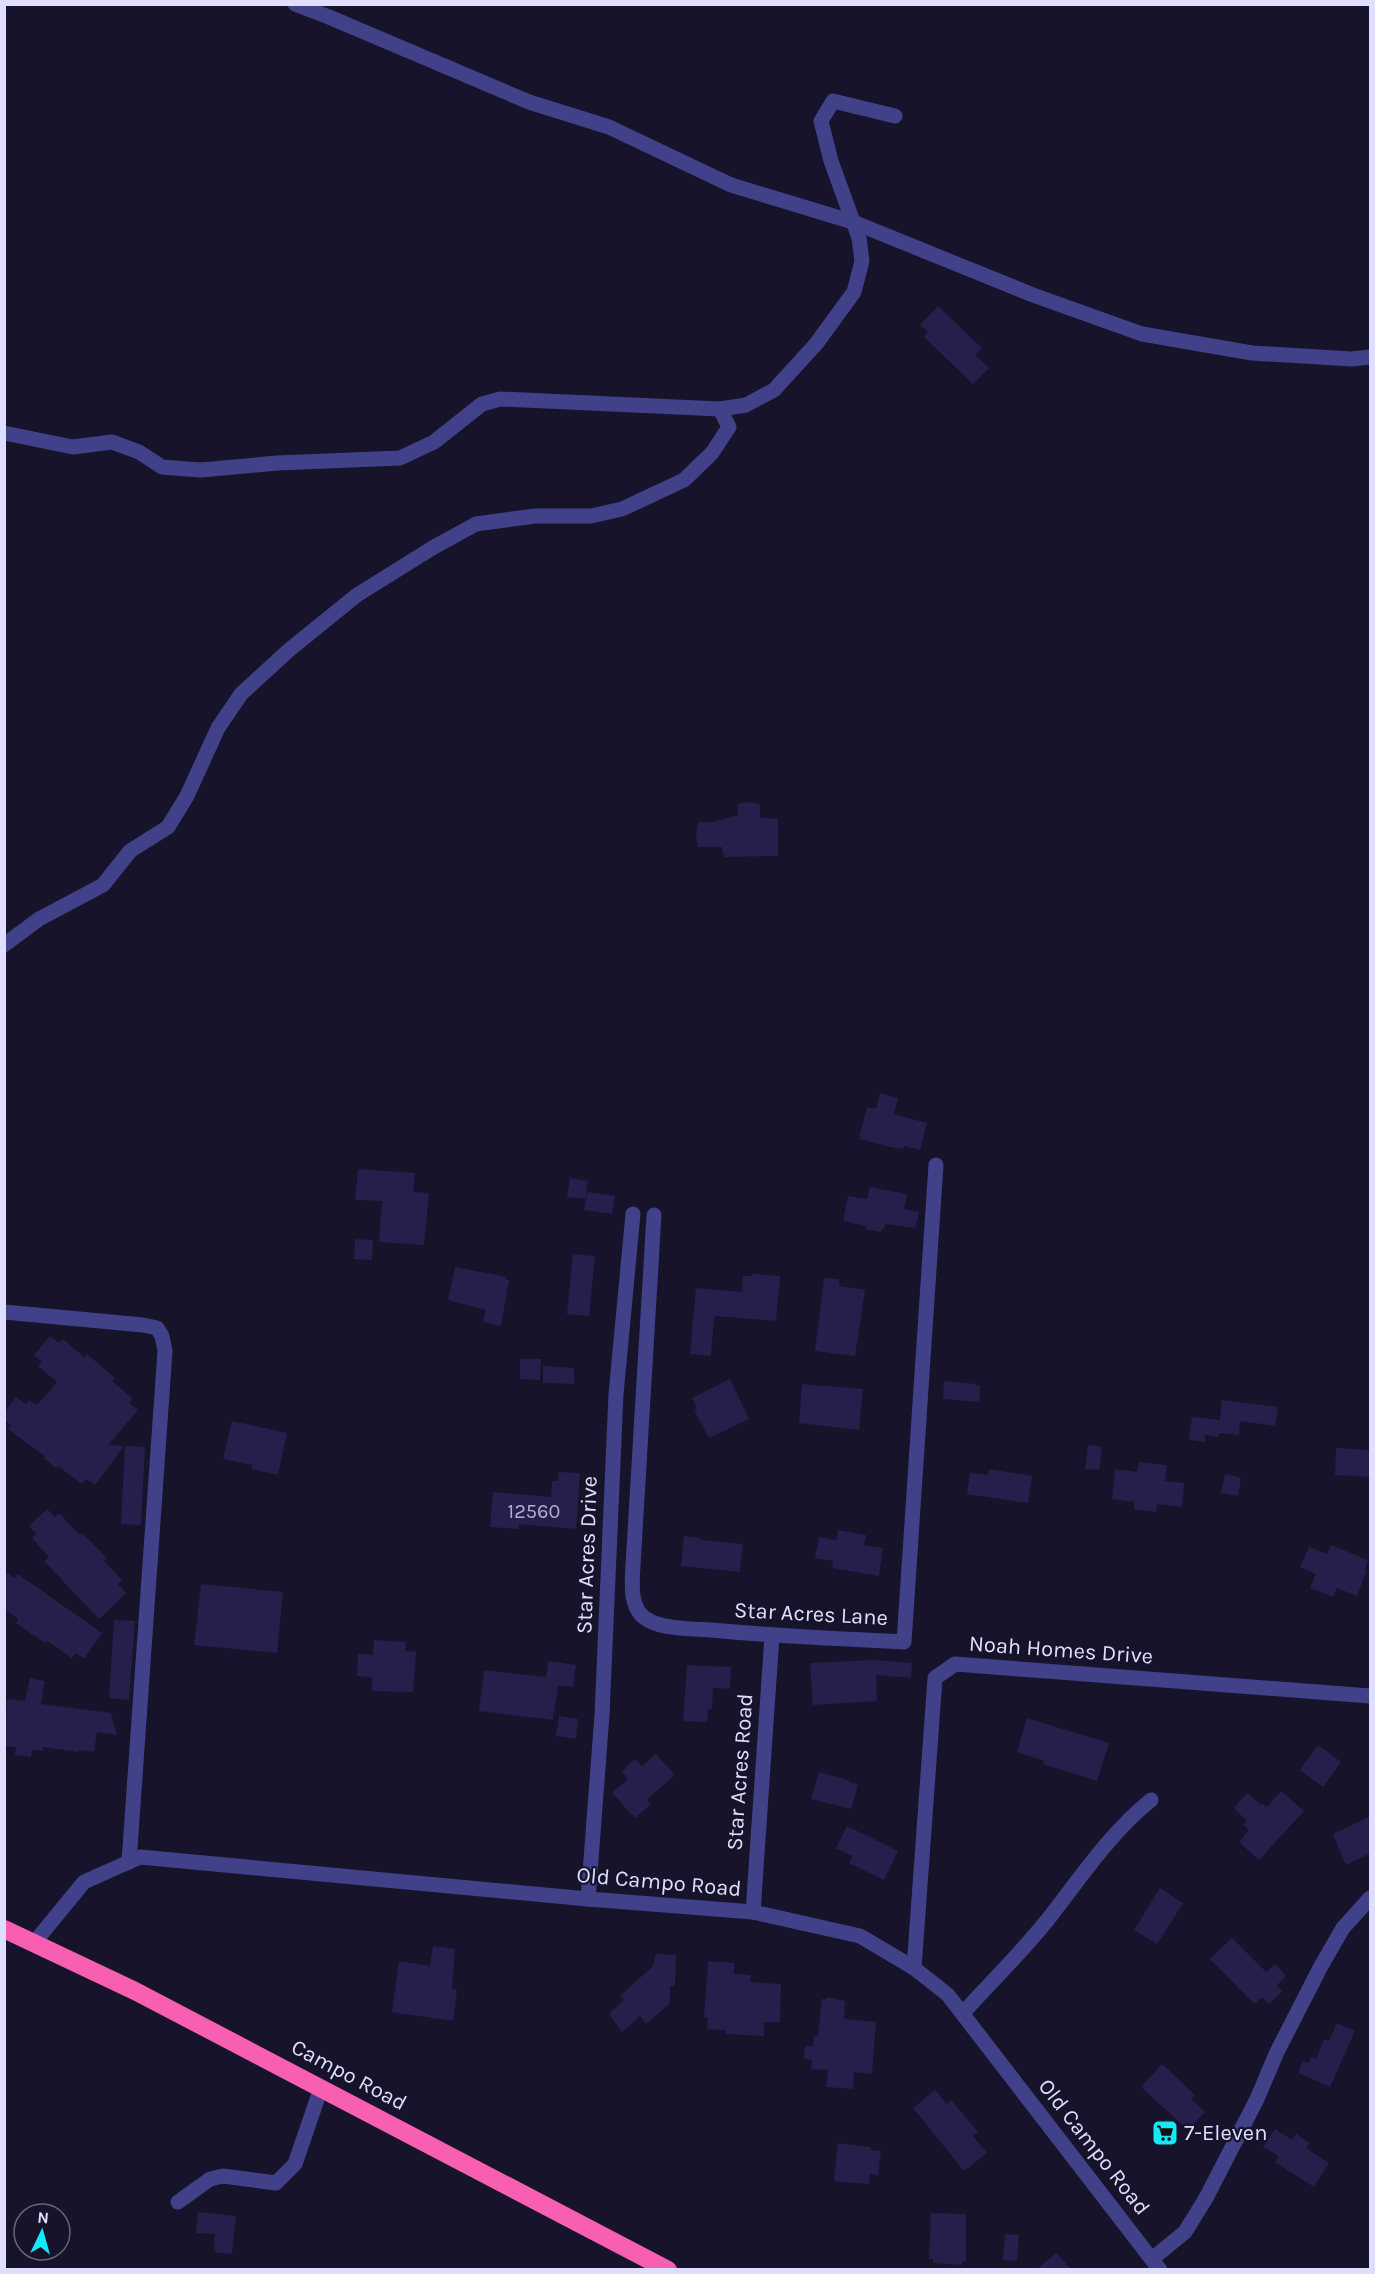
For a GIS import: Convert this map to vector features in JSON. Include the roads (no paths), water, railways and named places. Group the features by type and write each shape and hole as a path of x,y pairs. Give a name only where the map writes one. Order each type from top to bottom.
{"highway":[{"name":"Campo Road","path":"4,1929 135,1991 668,2270"}],"street":[{"path":"295,4 529,102 609,127 731,185 853,222 1034,295 1142,334 1252,352 1352,359 1371,357"},
{"path":"4,433 73,447 112,442 139,452 162,467 201,470 277,462 399,458 434,442 482,404 500,399 720,409 746,405 774,390 816,344 854,292 862,261 859,238 831,161 821,121 832,101 895,116"},
{"path":"4,945 39,919 103,885 130,851 168,827 187,796 218,728 241,694 289,650 357,595 476,524 535,516 591,516 622,509 684,480 712,453 729,427 720,409"},
{"name":"Star Acres Lane","path":"654,1215 632,1592 638,1611 648,1620 671,1626 772,1636 904,1642 936,1165"},
{"name":"Star Acres Drive","path":"588,1899 602,1715 616,1394 633,1214"},
{"path":"4,1312 143,1325 156,1328 162,1336 165,1351 129,1862"},
{"name":"Star Acres Road","path":"753,1912 772,1636"},
{"name":"Noah Homes Drive","path":"914,1968 935,1678 955,1664 1371,1696"},
{"path":"963,2013 1047,1920 1130,1817 1151,1800"},
{"name":"Old Campo Road","path":"34,1943 84,1882 140,1857 753,1912 860,1936 914,1968 948,1995 1156,2264"},
{"path":"1156,2264 1185,2232 1206,2198 1257,2099 1276,2052 1321,1966 1343,1928 1371,1898"},
{"path":"178,2202 210,2179 223,2176 276,2183 295,2164 321,2088"}],"place":[{"name":"7-Eleven","path":"1165,2133"}]}
